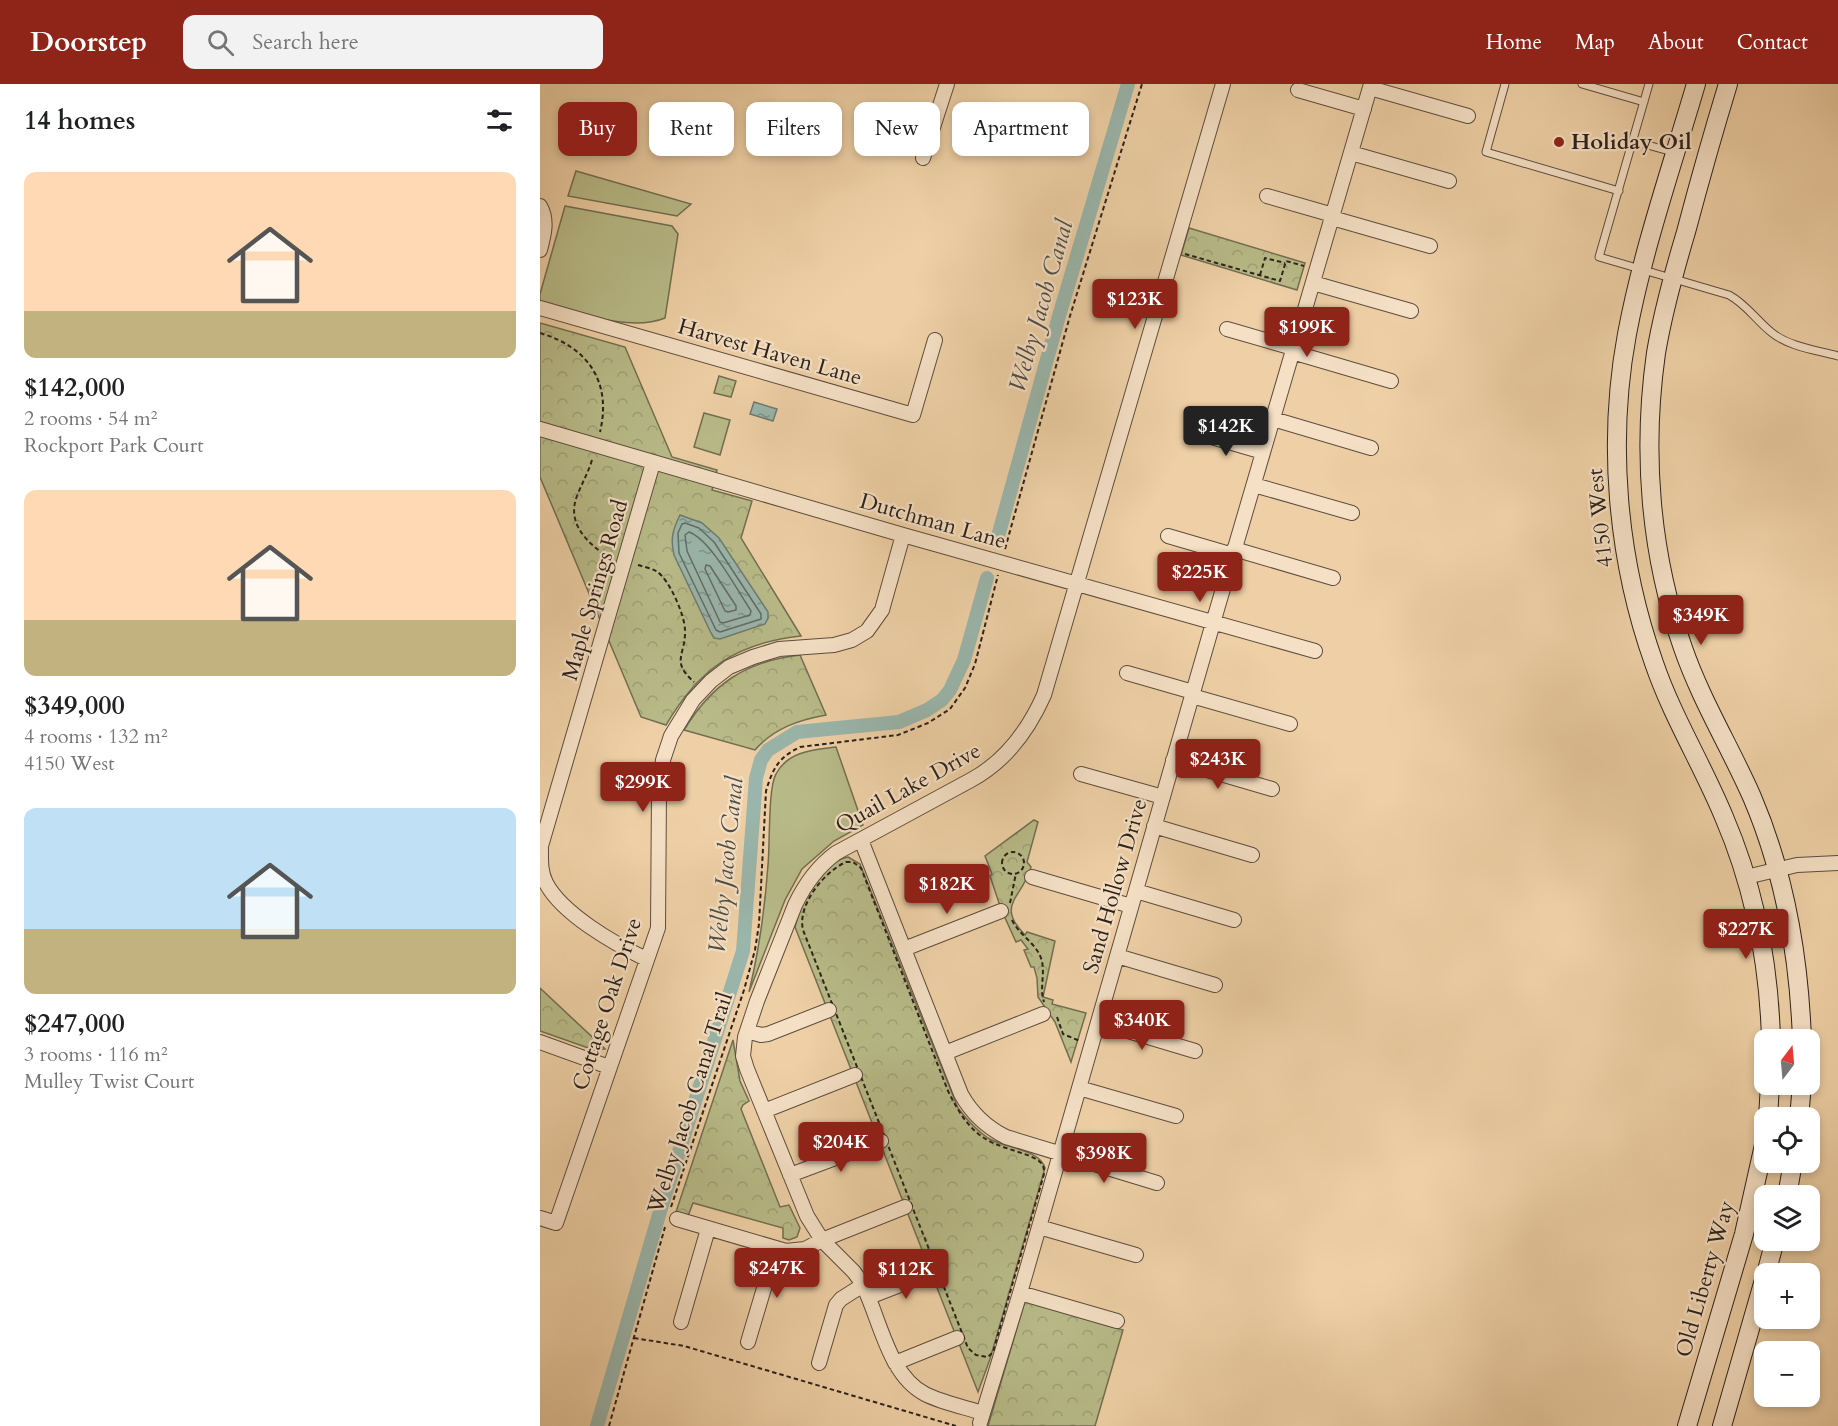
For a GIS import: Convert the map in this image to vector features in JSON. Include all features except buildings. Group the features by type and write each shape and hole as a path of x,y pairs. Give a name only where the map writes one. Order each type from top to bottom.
{"street":[{"path":"923,158 946,84"},
{"name":"Quail Lake Drive","path":"982,1418 925,1394 903,1377 895,1363 866,1291 854,1272 822,1240 807,1216 743,1056 747,1031 763,984 801,891 826,861 982,774 1012,748 1030,724 1044,695 1223,84"},
{"name":"4150 West","path":"1696,84 1642,269 1627,335 1617,428 1619,492 1627,559 1642,627 1661,683 1724,817 1746,877 1764,959 1770,1029"},
{"path":"1728,84 1673,278 1656,353 1650,419 1651,489 1659,555 1673,618 1694,679 1752,799 1777,869 1793,940 1801,999 1802,1029"},
{"path":"1370,86 1468,116"},
{"name":"Sand Hollow Drive","path":"982,1418 1370,86"},
{"path":"1298,90 1364,109"},
{"path":"1351,153 1449,181"},
{"path":"1267,196 1430,246"},
{"path":"540,206 545,218 545,230 540,250"},
{"path":"1315,276 1411,312"},
{"name":"Harvest Haven Lane","path":"540,308 913,415 935,340"},
{"path":"1227,329 1391,381"},
{"path":"1273,419 1371,448"},
{"name":"Dutchman Lane","path":"540,429 903,535 1315,651"},
{"path":"1198,433 1263,452"},
{"name":"Maple Springs Road","path":"646,959 603,937 556,898 546,882 541,865 541,846 653,463"},
{"path":"1254,485 1352,513"},
{"name":"Cottage Oak Drive","path":"540,1218 556,1223 658,928 659,790 663,760 679,721 693,700 711,681 729,667 779,649 834,645 852,640 867,631 882,610 903,535"},
{"path":"1168,536 1333,578"},
{"path":"1127,673 1290,724"},
{"path":"1173,760 1272,789"},
{"path":"1081,774 1163,797"},
{"path":"1154,826 1252,855"},
{"path":"861,840 961,1094 980,1120 1006,1137 1157,1183"},
{"path":"1746,877 1797,865 1838,863"},
{"path":"1032,877 1131,906"},
{"path":"1136,891 1234,920"},
{"path":"904,949 1007,913"},
{"path":"1117,956 1215,985"},
{"path":"747,1031 761,1035 768,1034 829,1010"},
{"path":"945,1053 1048,1011"},
{"path":"1098,1022 1195,1051"},
{"path":"540,1042 609,1067"},
{"path":"764,1111 855,1075"},
{"path":"1079,1088 1176,1116"},
{"path":"790,1175 881,1141"},
{"name":"Old Liberty Way","path":"1687,1426 1744,1234 1758,1173"},
{"path":"673,1218 786,1251 799,1251 905,1207"},
{"path":"1039,1227 1136,1256"},
{"path":"681,1322 708,1229"},
{"path":"748,1342 776,1248"},
{"path":"819,1363 836,1305 841,1299 931,1273"},
{"path":"1020,1293 1117,1321"},
{"path":"1722,1426 1754,1315"},
{"path":"895,1363 957,1338"}],"lane":[{"path":"1505,84 1486,153 1618,191"},
{"path":"1582,84 1644,102"},
{"path":"1649,84 1599,257 1729,294 1744,304 1777,337 1793,344 1838,356"},
{"path":"1633,141 1676,153"}],"path":[{"name":"Welby Jacob Canal Trail","path":"673,1218 755,950 759,924 766,791 772,771 785,754 800,747 898,735 928,723 950,709 965,688 975,664 1070,316 1142,84"},
{"path":"1174,251 1280,281 1285,264"},
{"path":"1260,275 1265,258 1285,264 1286,261 1315,276"},
{"path":"540,333 571,346 585,358 596,375 603,405 600,432"},
{"path":"592,460 575,501 575,519 586,541 610,558"},
{"path":"638,565 661,575 675,600 685,629 679,660 685,674 694,682"},
{"path":"1016,873 1009,873 1003,866 1003,859 1011,853 1018,854 1023,862 1022,868 1016,873 1007,913 1018,931 1036,947 1040,956 1044,976 1043,1000 1063,1034 1092,1044"},
{"path":"846,862 856,863 861,868 954,1103 968,1124 984,1138 1005,1149 1034,1158 1044,1167 1044,1174 993,1352 988,1357 973,1354 968,1348 802,927 802,919 809,901 827,875 846,862"},
{"name":"Welby Jacob Canal Trail","path":"609,1426 665,1228"},
{"path":"634,1338 684,1346 956,1426"}],"green space":[{"path":"576,171 691,204 677,216 568,196"},
{"path":"565,206 672,226 678,234 665,318 651,322 619,322 540,301"},
{"path":"1189,228 1305,263 1297,290 1181,255"},
{"path":"540,323 625,347 672,457 717,470 712,490 752,501 741,538 801,636 757,645 738,652 722,662 692,688 666,725 641,717 540,477"},
{"path":"719,376 736,381 731,397 714,393"},
{"path":"704,413 730,420 720,455 694,447"},
{"path":"800,655 826,715 787,726 762,742 755,750 684,730 706,700 732,678 763,663"},
{"path":"836,747 863,825 834,841 802,869 785,900 749,992 759,945 765,897 773,781 781,766 794,756"},
{"path":"1034,820 1038,822 1027,862 1031,867 1013,901 1012,916 1025,935 1027,932 1055,941 1043,997 1053,1000 1052,1004 1086,1013 1071,1062 1055,1022 1038,997 1034,967 1031,967 1024,950 1028,949 1021,940 1016,942 1001,909 985,856"},
{"path":"848,857 860,864 958,1108 988,1138 1029,1153 1042,1162 1045,1168 990,1359 978,1392 795,927 802,906 813,885 829,867"},
{"path":"540,988 605,1049 594,1050 540,1031"},
{"path":"733,1040 740,1081 749,1101 741,1109 780,1207 789,1205 800,1228 797,1237 789,1240 783,1238 783,1228 693,1203 688,1216 676,1212"},
{"path":"1025,1301 1123,1330 1095,1426 988,1426"}],"water":[{"path":"754,402 777,409 773,421 750,414"},
{"path":"680,515 702,523 719,538 768,612 765,624 720,639 714,638 674,555 673,534"}],"waterway":[{"name":"Welby Jacob Canal","path":"997,540 1059,316 1128,84"},
{"name":"Welby Jacob Canal","path":"597,1426 661,1208 743,951 756,778 761,760 768,750 797,732 899,722 927,710 942,700 950,690 964,660 987,578"}],"place":[{"name":"Holiday Oil","path":"1559,142"}]}
